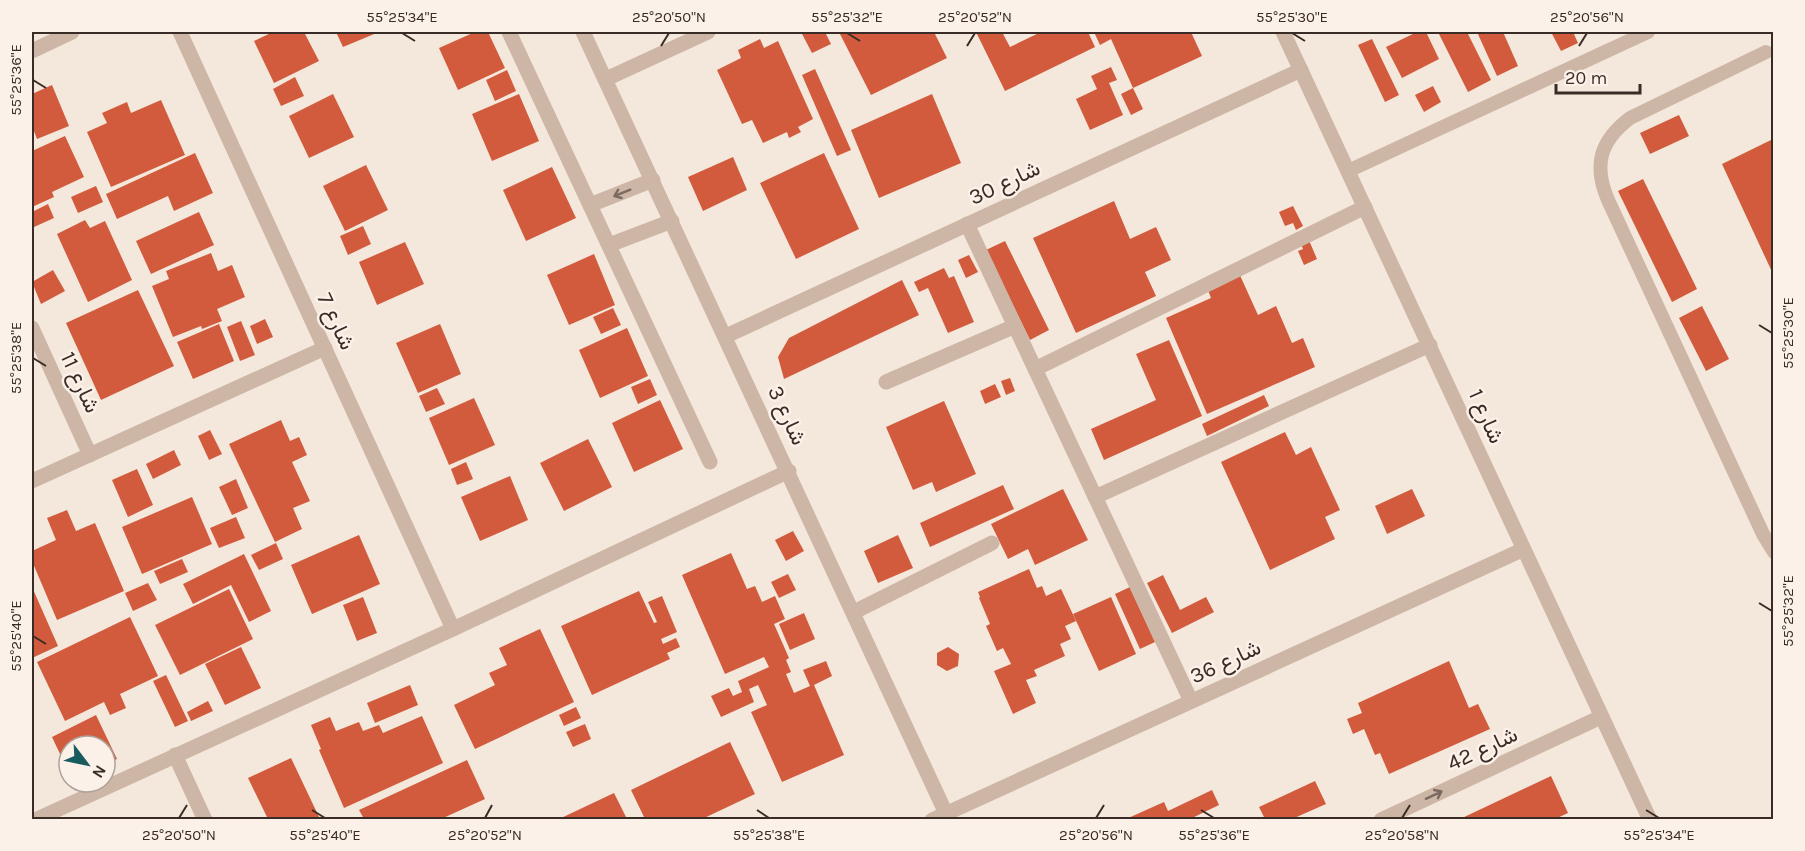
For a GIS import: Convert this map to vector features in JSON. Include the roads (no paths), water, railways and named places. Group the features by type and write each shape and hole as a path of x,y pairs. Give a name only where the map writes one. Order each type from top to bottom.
{"street":[{"path":"32,51 72,32"},
{"name":"شارع 7","path":"180,32 453,629"},
{"path":"509,32 710,462"},
{"name":"شارع 3","path":"583,32 854,612 943,817"},
{"path":"606,79 708,32"},
{"name":"شارع 1","path":"1283,32 1430,345 1522,550 1650,819"},
{"name":"شارع 30","path":"726,336 1301,70"},
{"path":"590,205 653,180"},
{"path":"1035,369 1365,207"},
{"path":"609,245 672,221"},
{"path":"967,224 1191,701"},
{"path":"886,382 1015,326"},
{"name":"شارع 11","path":"32,328 90,455"},
{"path":"1095,497 1430,345"},
{"path":"32,481 325,348"},
{"path":"35,819 453,629 789,471"},
{"path":"854,612 992,543"},
{"name":"شارع 36","path":"943,817 1522,550"},
{"name":"شارع 42","path":"1382,819 1601,717"},
{"path":"175,755 205,819"}],"lane":[{"path":"1348,171 1648,32"},
{"path":"1766,52 1630,118 1617,127 1602,154 1600,170 1602,185 1608,200 1762,534 1773,552"}]}
